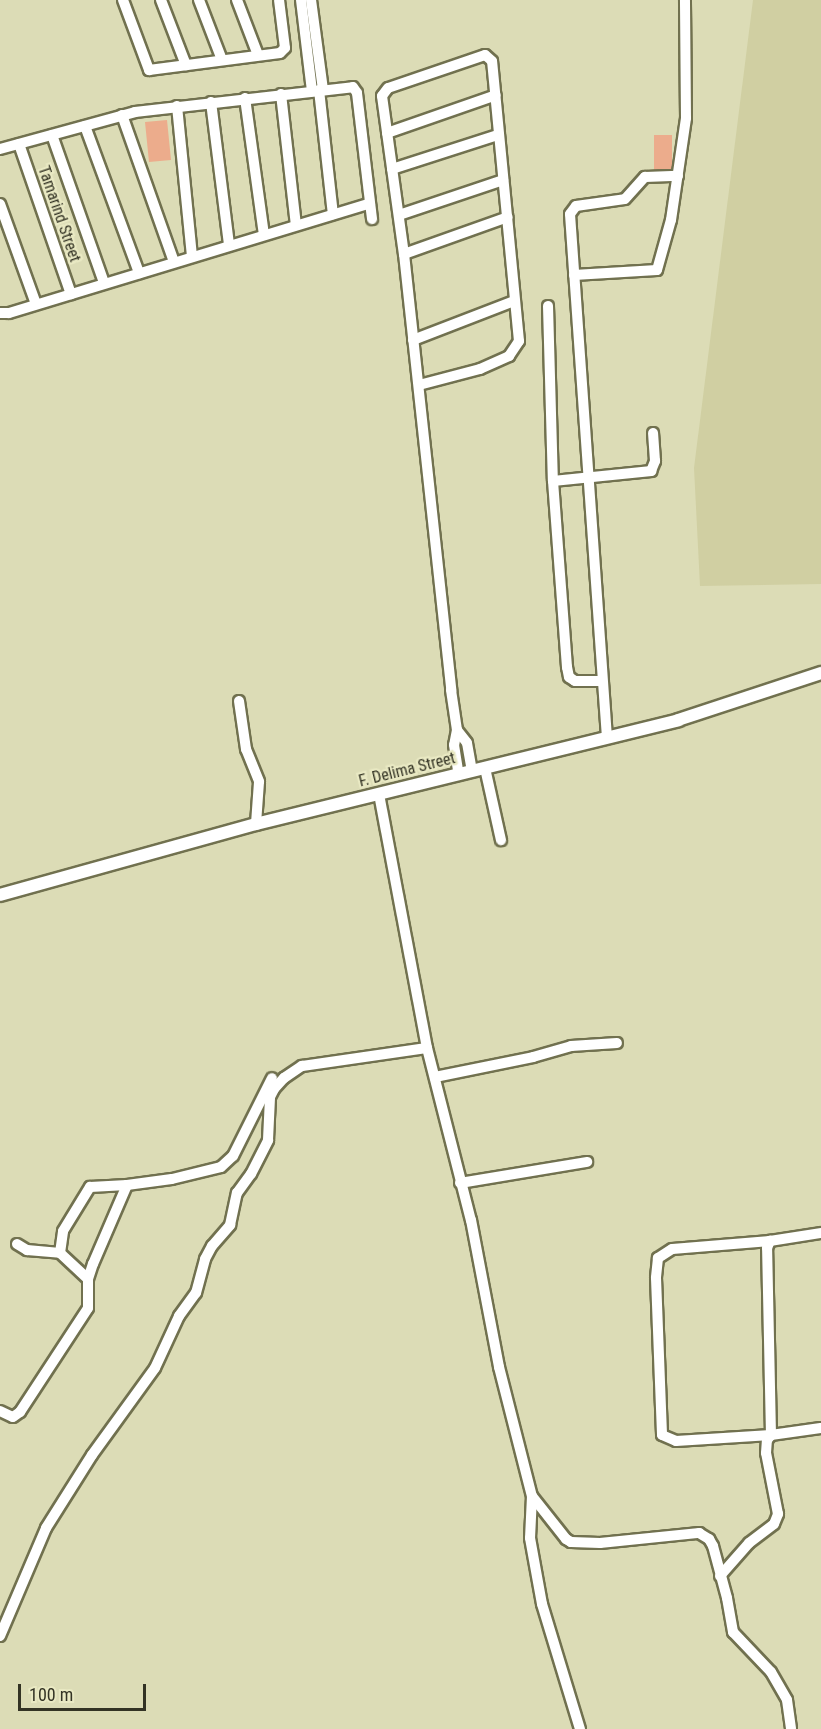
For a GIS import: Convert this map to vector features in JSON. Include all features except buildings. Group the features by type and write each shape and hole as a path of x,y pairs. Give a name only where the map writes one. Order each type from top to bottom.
{"street":[{"path":"123,0 149,70 280,52 285,48 279,0"},
{"path":"161,0 186,65"},
{"path":"199,0 222,60"},
{"path":"237,0 258,55"},
{"path":"301,0 318,90 333,214"},
{"path":"311,0 315,73"},
{"path":"574,275 657,270 671,220 686,118 685,0"},
{"path":"418,385 480,369 509,356 519,341 492,61 485,55 388,88 382,96 404,254 441,604 457,730 466,743 466,773"},
{"path":"0,149 122,115 177,106 350,87 356,89 372,219"},
{"path":"281,94 296,225"},
{"path":"387,133 496,95"},
{"path":"245,98 264,235"},
{"path":"211,102 229,245"},
{"path":"177,106 192,256"},
{"path":"122,115 174,262"},
{"path":"85,126 139,273"},
{"path":"52,135 104,283"},
{"path":"392,169 498,135"},
{"name":"Tamarind Street","path":"19,144 71,294"},
{"path":"607,738 570,219 572,209 582,205 625,199 645,177 678,176"},
{"path":"399,215 503,180"},
{"path":"0,313 9,314 370,203"},
{"path":"0,204 36,304"},
{"path":"404,254 508,217"},
{"path":"413,340 514,302"},
{"path":"548,306 553,481 561,617 569,677 581,682 602,681"},
{"path":"553,481 651,471 655,461 653,434"},
{"name":"F. Delima Street","path":"0,895 256,824 607,738 746,699 821,673"},
{"path":"239,701 246,749 259,782 256,824"},
{"path":"485,768 501,840"},
{"path":"379,794 427,1048 475,1239 499,1367 532,1496 530,1538 542,1604 580,1729"},
{"path":"435,1077 533,1057 571,1046 617,1043"},
{"path":"0,1636 46,1528 92,1455 155,1368 179,1316 196,1293 205,1259 212,1246 230,1226 237,1193 251,1174 268,1140 270,1097 274,1089 284,1078 302,1066 427,1048"},
{"path":"60,1253 63,1231 90,1187 172,1179 221,1167 234,1156 272,1078"},
{"path":"460,1183 587,1162"},
{"path":"0,1411 14,1417 20,1412 88,1308 88,1279 128,1185"},
{"path":"821,1233 665,1252 658,1258 656,1278 664,1437 676,1441 771,1435 821,1428"},
{"path":"720,1576 749,1543 776,1521 777,1510 766,1453 767,1440 771,1435 767,1248 770,1241"},
{"path":"17,1244 27,1251 60,1253 88,1279"},
{"path":"532,1496 566,1539 571,1542 600,1543 699,1533 713,1546 733,1632 771,1672 787,1700 791,1729"}],"shaded area":[{"path":"753,0 821,0 821,584 700,586 694,468"},
{"path":"167,120 171,160 149,162 145,122"},
{"path":"654,135 672,135 672,170 654,171"}]}
